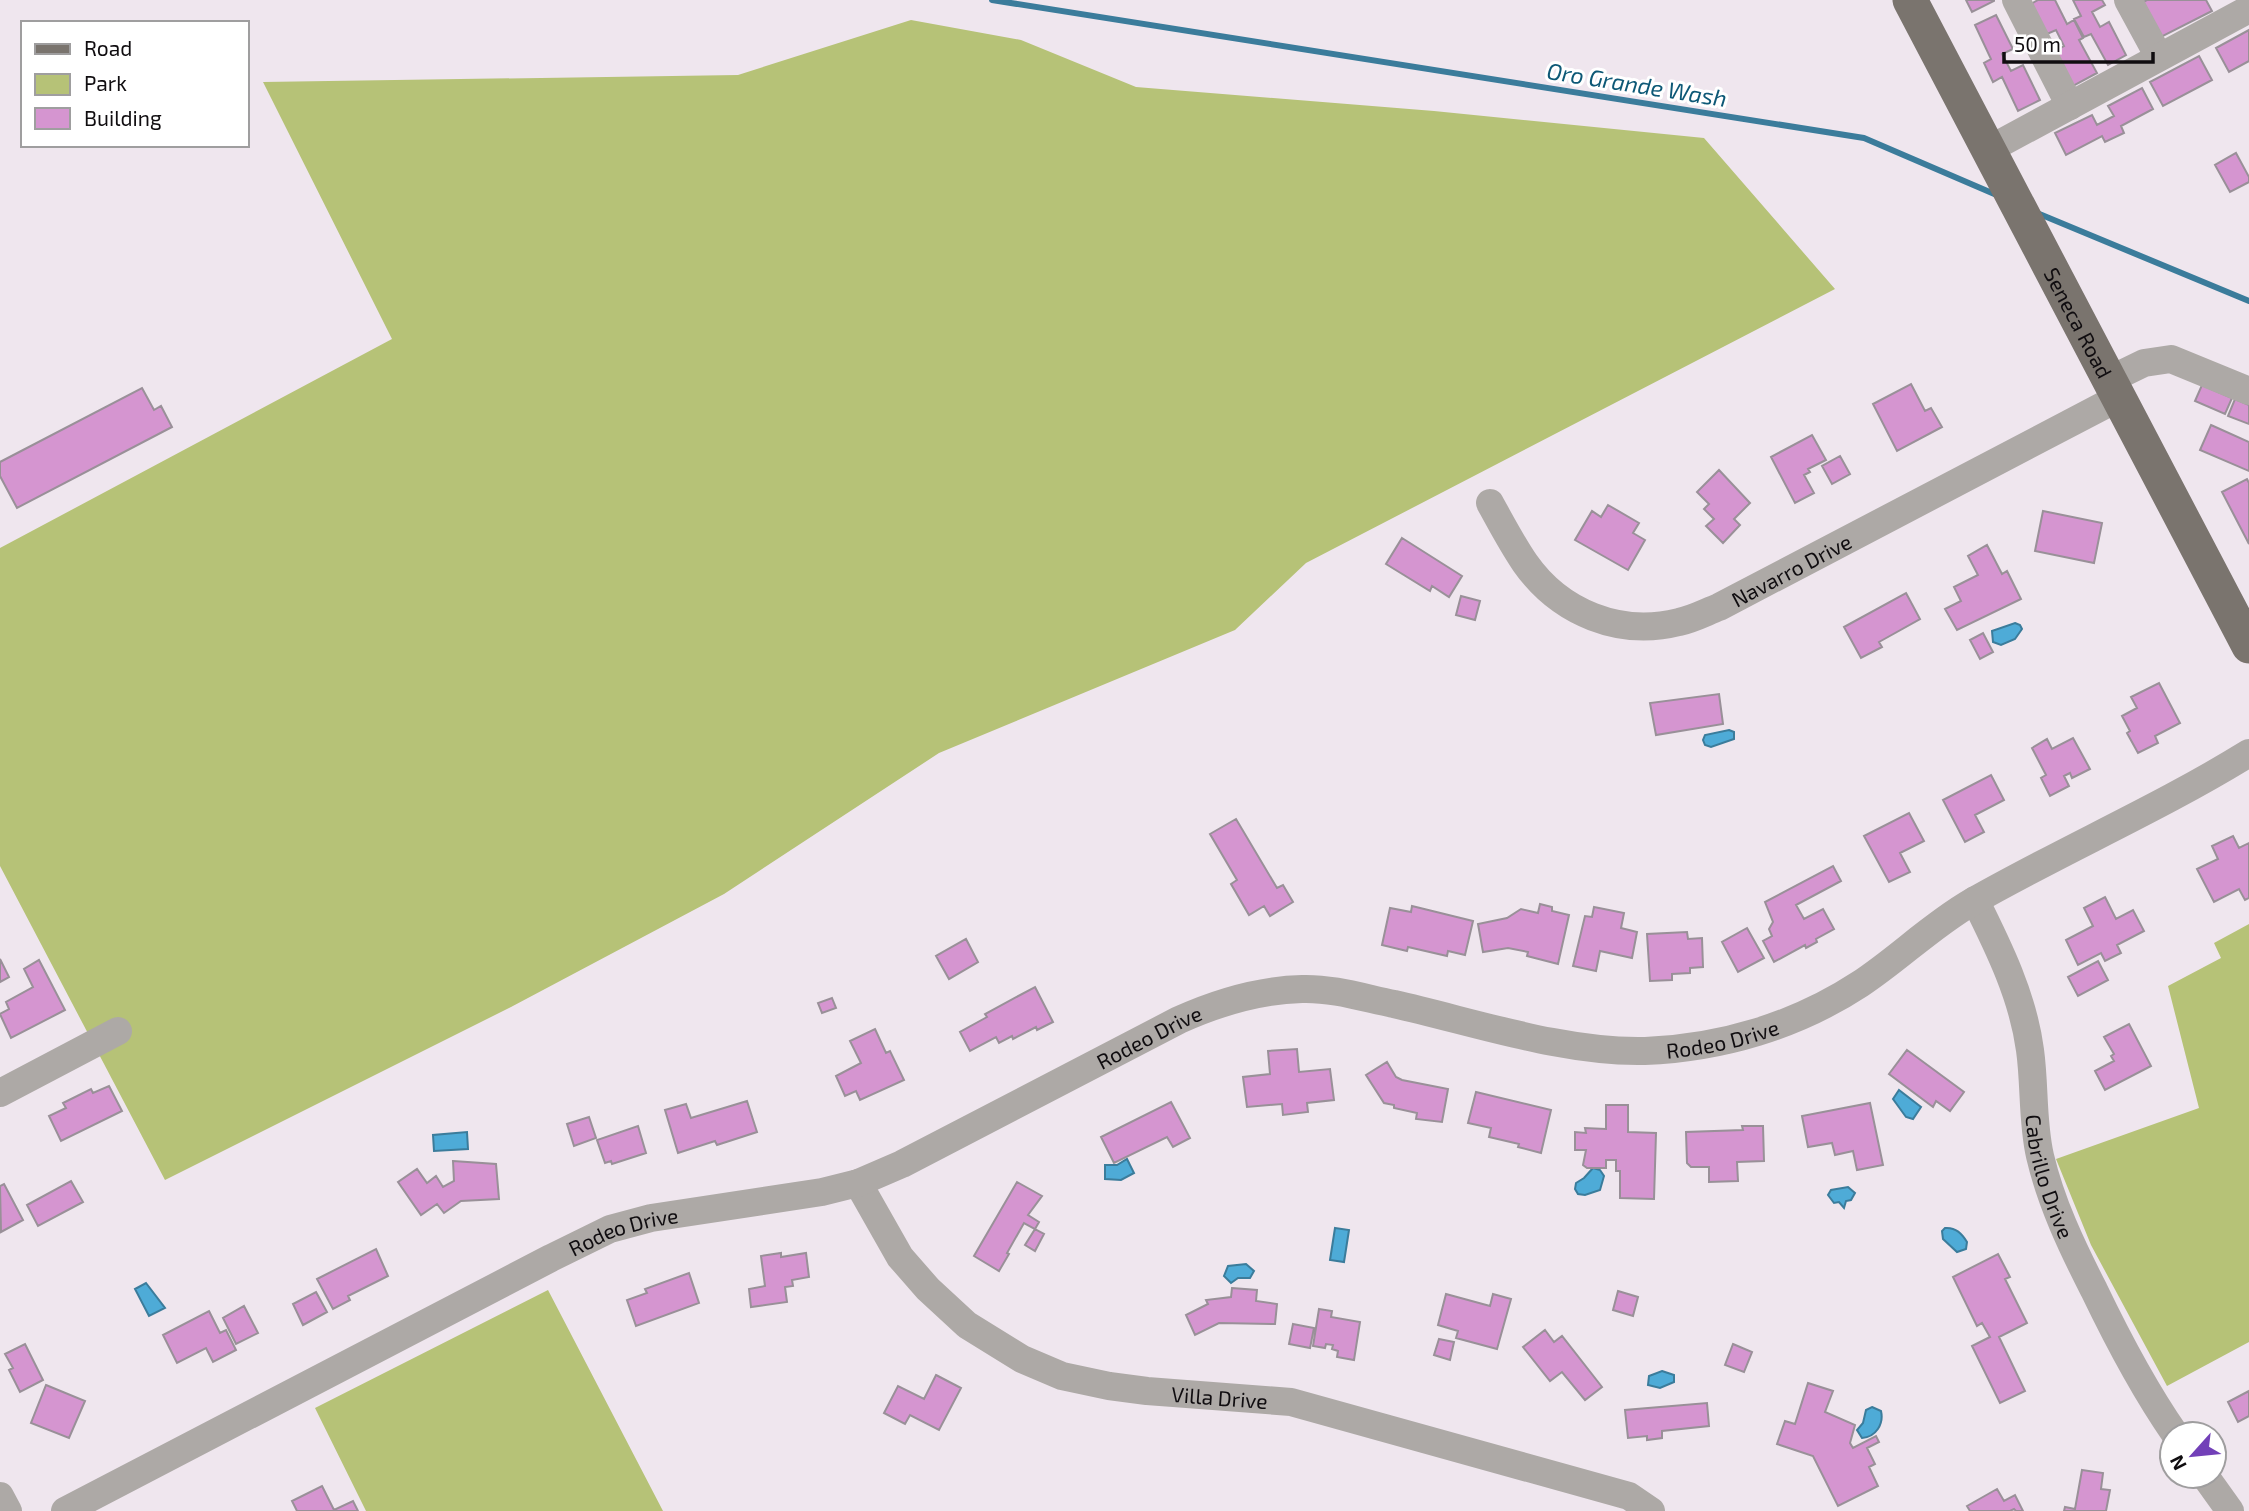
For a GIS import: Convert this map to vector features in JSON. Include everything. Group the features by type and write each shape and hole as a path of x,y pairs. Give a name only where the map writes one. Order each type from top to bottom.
{"main road":[{"name":"Seneca Road","path":"1910,0 2249,646"}],"street":[{"path":"2016,0 2070,106"},
{"path":"2129,0 2159,57"},
{"path":"1989,153 2159,57 2236,9"},
{"name":"Navarro Drive","path":"1490,503 1526,564 1550,591 1581,614 1609,624 1640,628 1679,622 1720,607 2113,389 2144,363 2171,359 2249,391"},
{"name":"Rodeo Drive","path":"65,1511 610,1229 658,1216 822,1192 858,1183 912,1159 1179,1020 1209,1007 1258,993 1305,989 1348,994 1592,1048 1644,1051 1695,1046 1745,1036 1779,1025 1821,1007 1858,985 1948,916 1975,900 2171,798 2249,753"},
{"name":"Cabrillo Drive","path":"1975,900 2005,963 2021,1007 2030,1051 2034,1122 2040,1157 2052,1197 2074,1251 2130,1363 2166,1420"},
{"path":"0,1093 118,1031"},
{"name":"Villa Drive","path":"858,1183 900,1257 928,1289 967,1325 1022,1359 1062,1376 1134,1389 1291,1402 1629,1496 1651,1511"},
{"path":"2215,1490 2230,1511"},
{"path":"0,1496 8,1511"}],"green space":[{"path":"911,20 1021,40 1136,87 1434,111 1704,138 1835,289 1306,563 1235,630 939,753 724,894 511,1007 165,1180 0,866 0,548 392,339 263,82 738,75"},
{"path":"2249,924 2249,1342 2167,1386 2091,1245 2056,1159 2199,1108 2168,986 2221,958 2214,943"},
{"path":"548,1290 663,1511 366,1511 315,1408"}],"water":[{"path":"2015,623 2022,629 2015,639 2001,645 1993,642 1992,631"},
{"path":"1729,730 1734,732 1734,739 1711,747 1705,745 1705,735"},
{"path":"1899,1090 1921,1107 1913,1119 1906,1117 1893,1099"},
{"path":"467,1132 468,1149 434,1151 433,1135"},
{"path":"1127,1159 1134,1173 1121,1180 1105,1179 1105,1165 1117,1165"},
{"path":"1593,1168 1600,1170 1604,1176 1600,1190 1585,1195 1578,1194 1576,1183"},
{"path":"1848,1187 1855,1193 1851,1200 1846,1201 1844,1208 1839,1202 1834,1203 1828,1195 1831,1190"},
{"path":"1335,1228 1349,1230 1344,1262 1330,1260"},
{"path":"1945,1228 1961,1234 1967,1242 1966,1249 1957,1252 1943,1239 1942,1231"},
{"path":"1246,1264 1254,1271 1250,1278 1238,1278 1231,1283 1224,1276 1228,1266"},
{"path":"146,1283 165,1308 149,1316 135,1289"},
{"path":"1662,1371 1674,1375 1674,1382 1660,1388 1648,1385 1649,1376"},
{"path":"1872,1407 1881,1411 1880,1425 1871,1435 1862,1438 1857,1430 1863,1423 1866,1410"}],"building":[{"path":"1966,0 1994,0 1994,1 1972,12"},
{"path":"2038,0 2055,0 2067,24 2074,20 2083,38 2079,40 2097,73 2073,86 2055,51 2064,46 2056,30 2047,34 2031,4"},
{"path":"2073,0 2102,0 2105,5 2092,12 2100,27 2109,22 2126,55 2108,65 2091,34 2084,37 2074,19 2081,16"},
{"path":"2147,0 2206,0 2212,11 2157,39 2139,4"},
{"path":"1996,15 2013,49 2002,54 2011,71 2023,65 2040,100 2018,111 2002,77 1993,82 1984,63 1991,59 1975,25"},
{"path":"2249,30 2249,61 2229,72 2216,48"},
{"path":"2199,56 2212,80 2163,106 2150,82"},
{"path":"2142,88 2153,109 2121,126 2124,133 2105,142 2102,136 2066,155 2055,133 2092,115 2097,125 2114,116 2108,106"},
{"path":"2236,153 2249,182 2230,192 2215,165"},
{"path":"1911,384 1925,411 1931,408 1942,427 1897,451 1873,404"},
{"path":"2202,385 2232,398 2225,414 2195,401"},
{"path":"142,388 154,410 161,406 172,427 17,508 0,476 0,462"},
{"path":"2235,399 2249,405 2249,424 2228,416"},
{"path":"2211,425 2249,442 2249,471 2200,450"},
{"path":"1812,435 1826,460 1808,469 1810,472 1804,475 1814,493 1795,503 1771,457"},
{"path":"1840,456 1850,474 1832,484 1822,466"},
{"path":"1719,470 1750,503 1734,519 1740,525 1723,543 1706,526 1714,519 1704,509 1709,504 1697,492"},
{"path":"2247,479 2249,483 2249,544 2222,492"},
{"path":"1608,505 1639,523 1633,533 1645,540 1628,570 1575,540 1592,511 1601,517"},
{"path":"2043,511 2102,523 2094,563 2035,551"},
{"path":"1402,538 1462,576 1449,597 1432,586 1430,591 1386,564"},
{"path":"1987,545 2002,574 2007,571 2021,599 1957,630 1945,609 1961,601 1954,587 1978,575 1968,556"},
{"path":"1906,593 1920,619 1879,642 1882,647 1861,658 1844,627"},
{"path":"1461,596 1480,601 1475,620 1456,615"},
{"path":"1983,633 1993,652 1980,659 1970,640"},
{"path":"2159,683 2180,723 2155,736 2158,743 2138,753 2127,733 2130,731 2122,716 2137,708 2131,697"},
{"path":"1719,694 1723,724 1656,735 1650,703"},
{"path":"2073,738 2090,769 2072,778 2070,773 2064,776 2069,786 2050,796 2041,778 2046,775 2032,748 2047,739 2052,749"},
{"path":"1991,775 2004,800 1975,815 1984,832 1965,842 1943,800"},
{"path":"1909,813 1924,841 1900,853 1910,872 1889,882 1864,836"},
{"path":"1236,819 1277,888 1283,885 1293,902 1270,916 1264,906 1249,915 1231,884 1237,880 1210,834"},
{"path":"2233,836 2239,848 2249,843 2249,898 2245,900 2239,889 2214,902 2197,869 2218,859 2212,846"},
{"path":"1833,866 1841,881 1796,905 1804,919 1823,909 1834,929 1816,939 1817,942 1806,948 1805,945 1774,962 1763,941 1772,936 1769,929 1773,922 1765,902"},
{"path":"2105,897 2116,919 2133,910 2144,931 2117,945 2121,953 2105,961 2101,953 2078,965 2066,940 2093,926 2084,908"},
{"path":"1540,904 1552,907 1552,911 1569,915 1558,964 1527,956 1528,952 1508,948 1483,952 1478,924 1507,918 1521,909 1538,913"},
{"path":"1412,906 1473,921 1465,955 1448,951 1447,956 1408,947 1407,951 1382,945 1390,908 1411,912"},
{"path":"1594,907 1624,913 1621,928 1637,932 1632,958 1600,951 1596,971 1573,966 1585,916 1592,917"},
{"path":"1747,928 1764,958 1738,972 1722,942"},
{"path":"1687,932 1688,939 1702,938 1703,967 1690,968 1690,973 1672,974 1672,980 1650,981 1647,934"},
{"path":"966,939 978,962 949,979 936,956"},
{"path":"0,959 9,977 0,982"},
{"path":"39,960 65,1010 11,1038 0,1014 9,1009 6,1002 33,987 24,969"},
{"path":"2098,961 2108,980 2078,996 2068,977"},
{"path":"1035,987 1053,1022 999,1043 996,1037 970,1051 960,1032 987,1017 985,1014"},
{"path":"832,998 836,1008 822,1013 818,1003"},
{"path":"2129,1024 2151,1066 2105,1090 2095,1071 2114,1061 2111,1056 2114,1054 2104,1037"},
{"path":"875,1029 886,1053 890,1051 904,1080 860,1100 856,1091 845,1096 836,1076 861,1063 850,1041"},
{"path":"1297,1049 1299,1072 1330,1069 1334,1100 1307,1103 1308,1112 1283,1115 1282,1104 1247,1107 1243,1077 1270,1074 1268,1051"},
{"path":"1907,1050 1964,1092 1950,1111 1936,1101 1933,1107 1889,1074"},
{"path":"1387,1062 1396,1077 1402,1080 1448,1089 1442,1122 1416,1119 1417,1113 1384,1103 1366,1075"},
{"path":"109,1086 122,1111 61,1141 49,1116 66,1108 63,1103 91,1089 93,1093"},
{"path":"1476,1092 1551,1110 1541,1153 1518,1147 1519,1144 1489,1137 1491,1128 1468,1123"},
{"path":"747,1101 757,1132 717,1145 715,1141 678,1153 665,1110 686,1104 691,1118"},
{"path":"1171,1102 1190,1138 1173,1147 1167,1137 1114,1163 1101,1137"},
{"path":"1870,1103 1883,1165 1857,1170 1853,1151 1835,1155 1832,1143 1808,1147 1802,1116"},
{"path":"1606,1105 1628,1105 1628,1132 1656,1133 1654,1199 1620,1198 1620,1171 1616,1171 1616,1160 1606,1160 1606,1168 1587,1168 1583,1165 1586,1150 1575,1150 1575,1132 1586,1133 1585,1128 1606,1129"},
{"path":"589,1117 596,1138 574,1146 567,1124"},
{"path":"638,1126 646,1153 612,1164 611,1161 605,1163 597,1140"},
{"path":"1742,1126 1763,1126 1764,1161 1737,1162 1738,1181 1709,1182 1709,1167 1691,1167 1687,1163 1686,1132 1743,1130"},
{"path":"453,1161 496,1164 499,1199 461,1201 444,1213 437,1204 421,1215 398,1182 417,1169 427,1183 436,1176 443,1187 454,1181"},
{"path":"71,1181 83,1202 38,1226 27,1205"},
{"path":"1017,1182 1042,1196 1028,1215 1039,1222 1035,1229 1024,1223 999,1271 974,1256"},
{"path":"4,1184 23,1220 1,1232 0,1186"},
{"path":"1035,1229 1044,1234 1035,1251 1025,1245"},
{"path":"376,1249 388,1276 348,1296 350,1300 333,1309 317,1279"},
{"path":"781,1253 781,1257 806,1253 809,1277 792,1280 793,1286 785,1287 787,1302 751,1307 749,1289 765,1286 761,1256"},
{"path":"1998,1254 2010,1277 2005,1279 2027,1323 1999,1337 2025,1391 2000,1403 1972,1346 1990,1337 1982,1323 1977,1326 1953,1277"},
{"path":"689,1273 699,1303 636,1326 627,1300 647,1293 645,1289"},
{"path":"1232,1288 1257,1290 1256,1301 1277,1304 1275,1324 1219,1323 1195,1335 1186,1315 1208,1304 1206,1300 1231,1297"},
{"path":"1618,1291 1638,1297 1633,1316 1613,1310"},
{"path":"316,1292 327,1312 303,1325 293,1304"},
{"path":"1446,1294 1490,1306 1493,1294 1511,1299 1497,1349 1456,1338 1458,1331 1438,1325"},
{"path":"244,1306 258,1333 236,1344 223,1318"},
{"path":"1319,1309 1332,1311 1331,1317 1360,1322 1354,1360 1337,1357 1338,1351 1332,1349 1333,1345 1326,1344 1325,1348 1313,1346"},
{"path":"209,1311 220,1333 226,1330 236,1350 213,1362 206,1348 177,1363 163,1335"},
{"path":"1293,1324 1314,1328 1310,1348 1289,1344"},
{"path":"1545,1330 1554,1342 1562,1336 1602,1387 1585,1400 1562,1372 1550,1381 1523,1347"},
{"path":"1439,1339 1454,1342 1450,1360 1434,1355"},
{"path":"25,1344 43,1380 20,1392 9,1370 13,1368 5,1354"},
{"path":"1733,1344 1752,1352 1744,1372 1725,1365"},
{"path":"936,1375 961,1388 939,1430 910,1415 905,1424 884,1413 898,1386 924,1399"},
{"path":"1808,1383 1833,1391 1825,1412 1855,1425 1850,1443 1853,1448 1876,1436 1879,1442 1867,1448 1875,1464 1869,1467 1878,1486 1838,1506 1813,1456 1777,1444 1785,1421 1795,1424"},
{"path":"46,1385 85,1401 69,1438 31,1423"},
{"path":"2249,1391 2249,1416 2238,1422 2228,1402"},
{"path":"1707,1403 1709,1426 1662,1431 1662,1438 1628,1438 1625,1410"},
{"path":"2082,1470 2103,1473 2101,1489 2110,1490 2106,1511 2064,1511 2065,1507 2075,1509"},
{"path":"322,1486 334,1510 353,1501 358,1511 297,1511 292,1501"},
{"path":"1997,1489 2004,1501 2015,1495 2023,1511 1970,1511 1967,1506"}],"waterway":[{"name":"Oro Grande Wash","path":"992,0 1864,138 1999,196"},
{"name":"Oro Grande Wash","path":"2037,213 2249,301"}]}
